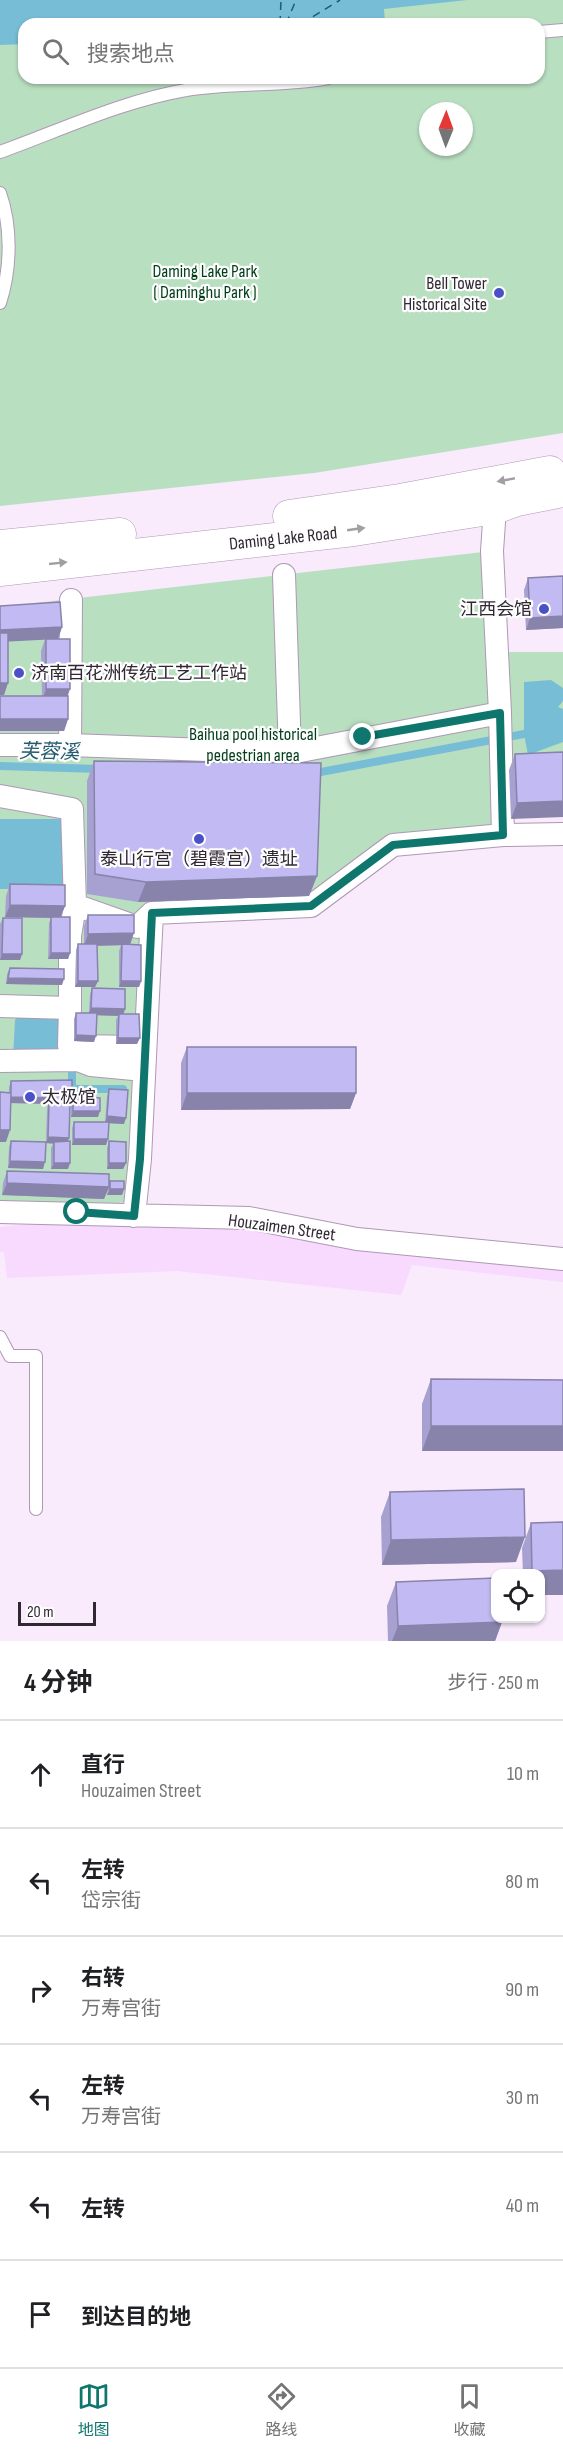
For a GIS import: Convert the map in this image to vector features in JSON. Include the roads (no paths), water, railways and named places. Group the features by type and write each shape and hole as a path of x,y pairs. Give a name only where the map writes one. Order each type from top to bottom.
{"main road":[{"name":"Daming Lake Road","path":"0,546 307,514 400,500 563,469"},
{"name":"Daming Lake Road","path":"0,570 354,530 495,508 517,500 563,491"}],"street":[{"path":"495,508 492,551 503,835"},
{"path":"284,575 290,753"},
{"path":"70,745 71,600"},
{"path":"0,745 70,745 290,753 500,717"},
{"path":"0,796 72,808 75,905 70,936 69,1046 75,1057 92,1065 144,1070"},
{"path":"75,905 137,927 152,913 311,906 393,845 503,835 563,834"},
{"path":"134,1216 140,1159 152,913"},
{"path":"0,1006 70,1008"},
{"path":"0,1061 75,1057 146,1047"},
{"name":"Houzaimen Street","path":"0,1212 77,1212 134,1216 249,1218 357,1239 563,1259"}],"lane":[{"path":"545,32 563,30"},
{"path":"0,152 107,111 157,96 189,89 252,84"},
{"path":"0,193 7,232 8,269 0,303"},
{"path":"0,1337 10,1356 36,1356 36,1509"}],"water":[{"path":"0,0 467,0 384,9 385,18 18,18 18,44 0,45"},
{"path":"551,680 563,688 563,701 558,707 563,709 563,742 528,755 524,734 524,682"},
{"path":"0,819 67,819 67,889 0,889"},
{"path":"65,1014 65,1030 58,1030 59,1052 13,1058 15,1020 19,1015"}],"waterway":[{"name":"芙蓉溪","path":"310,774 524,734"},
{"name":"芙蓉溪","path":"0,766 100,769"},
{"path":"72,1061 72,1089 123,1089"}],"place":[{"name":"Bell Tower Historical Site","path":"499,293"},
{"name":"江西会馆","path":"544,609"},
{"name":"济南百花洲传统工艺工作站","path":"19,673"},
{"name":"泰山行宫（碧霞宫）遗址","path":"199,839"},
{"name":"太极馆","path":"30,1097"}],"park label":[{"name":"Daming Lake Park ( Daminghu Park )","path":"205,281"},
{"name":"Baihua pool historical pedestrian area","path":"253,744"}]}
